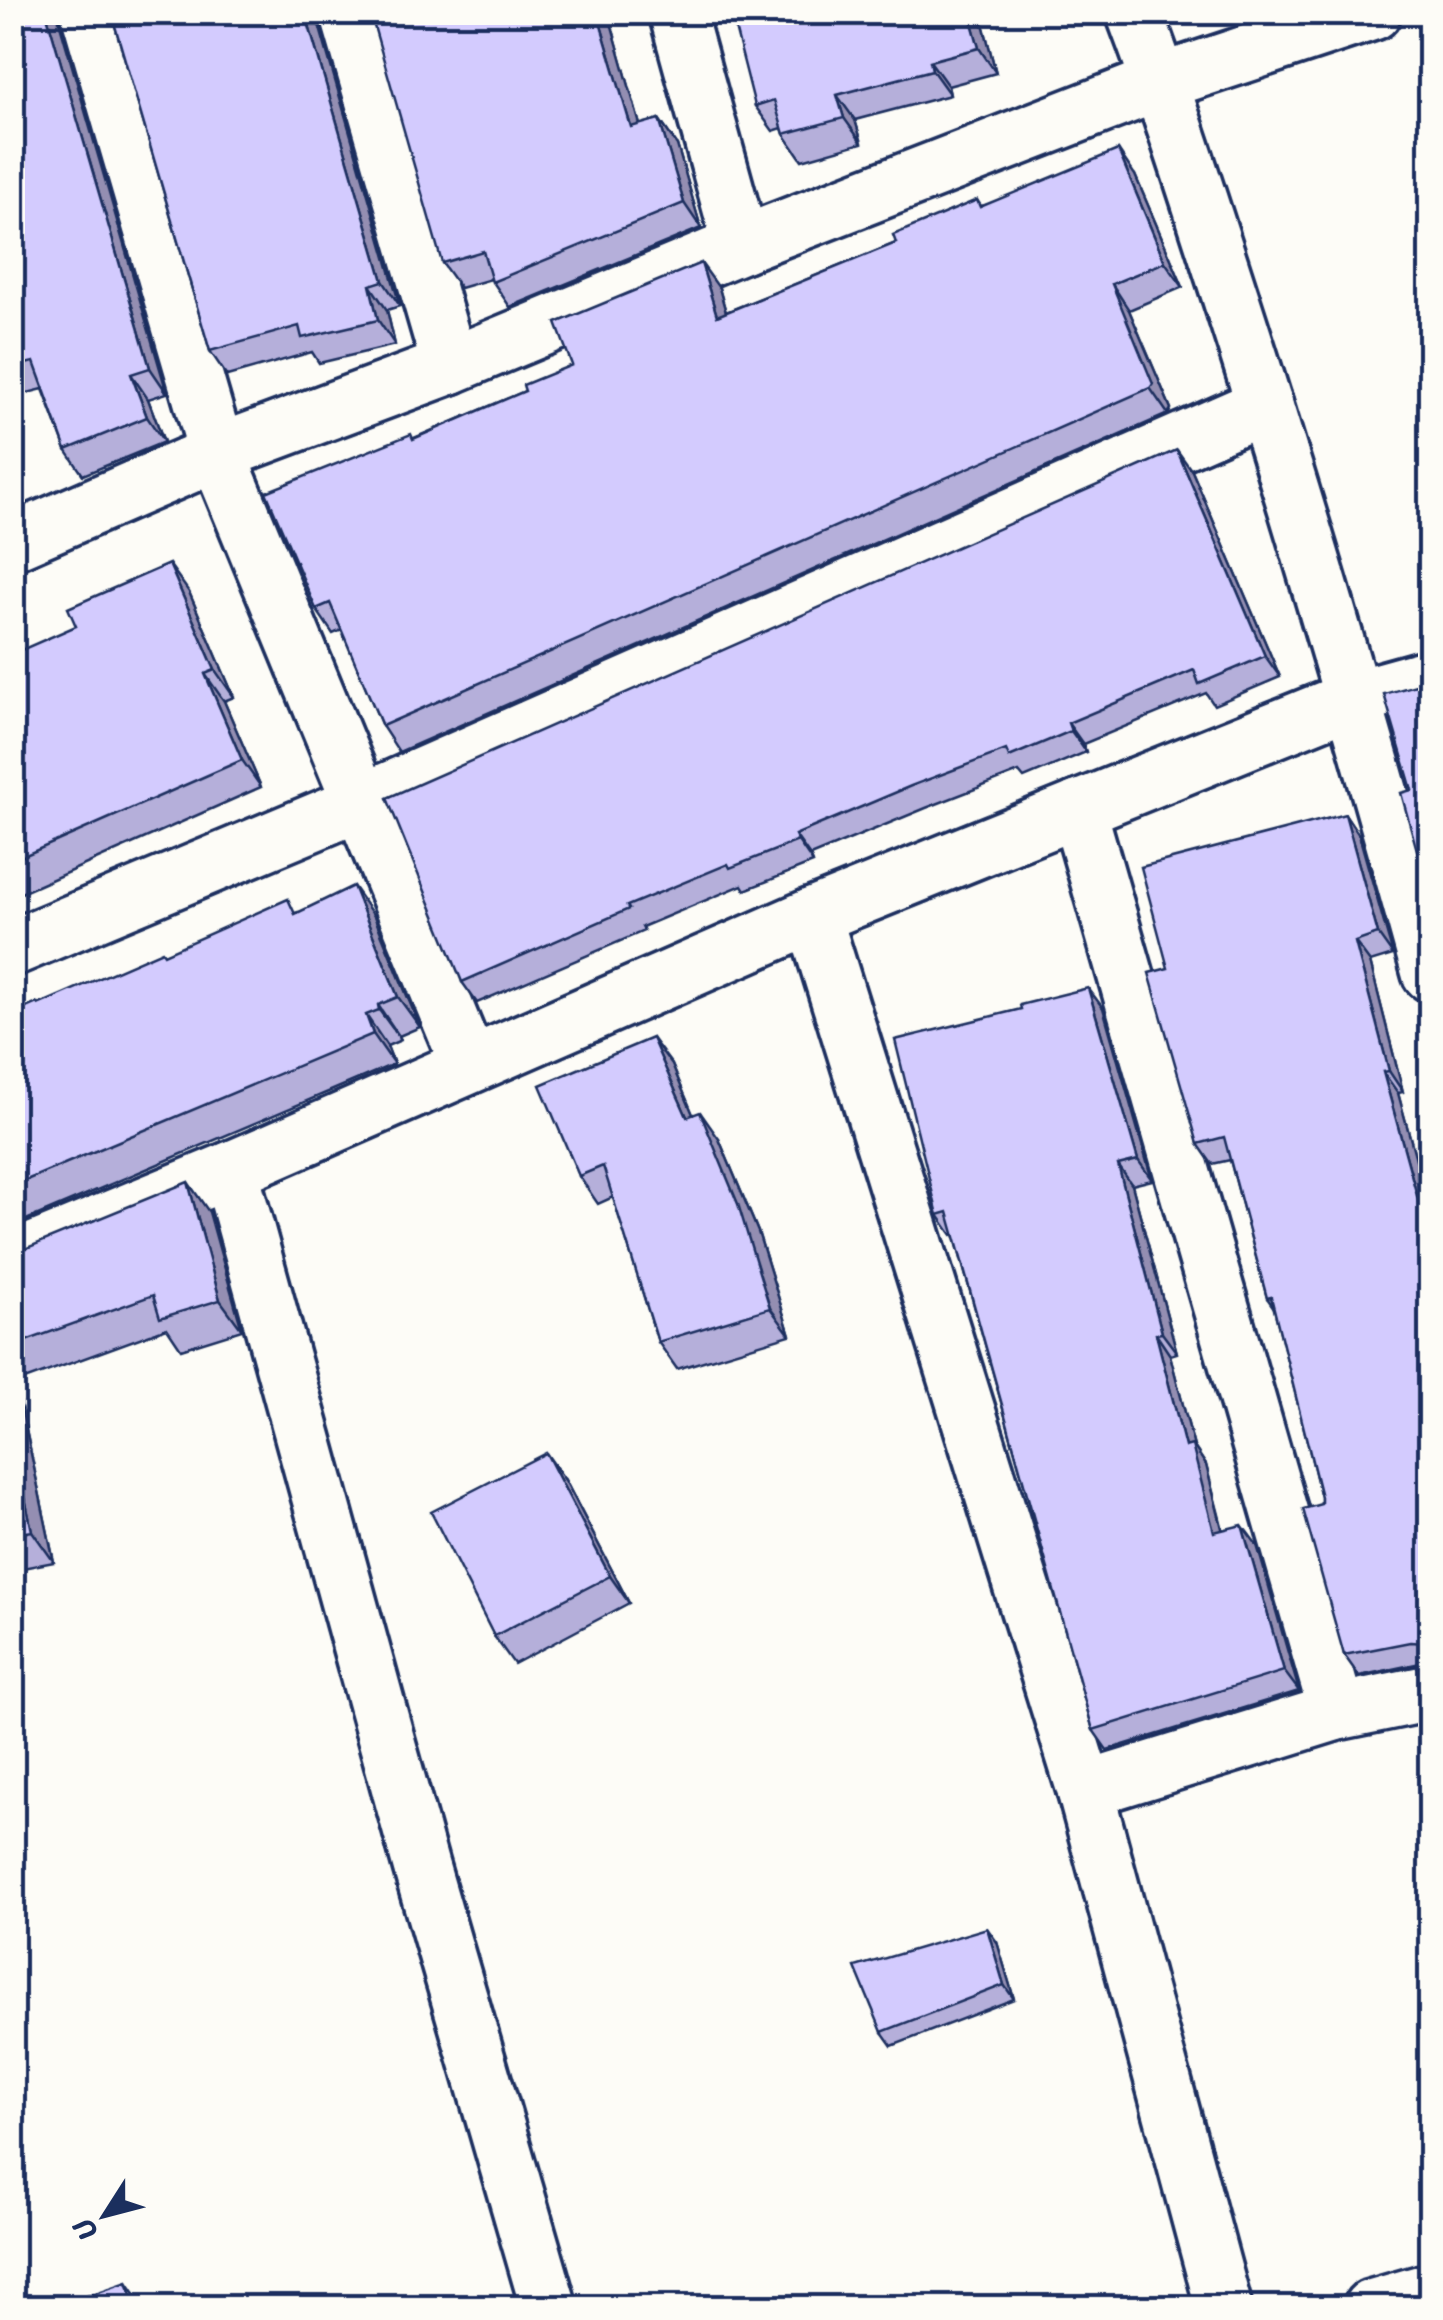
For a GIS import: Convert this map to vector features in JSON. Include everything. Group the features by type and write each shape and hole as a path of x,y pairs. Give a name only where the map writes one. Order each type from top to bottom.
{"street":[{"path":"89,12 217,454 469,1065"},
{"path":"348,12 450,366"},
{"path":"677,12 741,245"},
{"path":"1134,12 1161,82 1265,405 1354,698 1430,974"},
{"path":"12,542 217,454 450,366 741,245 1161,82 1373,12"},
{"path":"12,948 360,803 1265,405"},
{"path":"12,1260 230,1170 813,916 1354,698 1430,676"},
{"path":"1078,808 1336,1712"},
{"path":"813,916 1085,1790 1224,2308"},
{"path":"230,1170 421,1866 550,2308"},
{"path":"1085,1790 1336,1712 1430,1693"},
{"path":"1371,2308 1430,2292"}],"building":[{"path":"12,12 46,12 150,368 131,374 147,417 66,450 34,362 12,367"},
{"path":"111,12 305,12 383,281 370,285 378,320 302,338 299,326 210,351"},
{"path":"370,12 597,12 631,127 659,119 684,203 492,282 483,251 442,263"},
{"path":"731,12 969,12 979,48 930,61 932,70 837,95 844,118 784,134 774,100 755,106"},
{"path":"1118,150 1165,262 1112,284 1153,384 1150,388 382,726 330,603 316,609 266,492 411,434 413,439 525,391 523,385 572,365 556,323 701,263 717,316 896,243 893,235 977,200 980,207"},
{"path":"1177,450 1265,656 1199,684 1194,670 1068,723 1071,731 1009,757 1006,750 911,786 795,835 798,841 730,868 728,864 627,906 629,909 462,982 387,798"},
{"path":"169,564 215,670 205,674 242,760 12,861 12,654 76,626 68,608"},
{"path":"1430,681 1430,897 1401,793 1412,790 1384,694"},
{"path":"1345,814 1378,934 1355,942 1389,1071 1383,1072 1430,1243 1430,1646 1410,1642 1344,1655 1303,1509 1321,1504 1321,1497 1271,1297 1267,1298 1224,1137 1198,1144 1149,973 1168,968 1141,867"},
{"path":"353,886 398,997 366,1015 373,1034 12,1186 12,1014 162,951 164,954 288,899 295,914"},
{"path":"1088,988 1138,1160 1118,1165 1162,1333 1156,1334 1185,1447 1192,1445 1214,1532 1242,1525 1284,1671 1093,1730 948,1212 938,1215 895,1040"},
{"path":"652,1038 687,1117 700,1112 738,1204 770,1308 658,1342 603,1166 579,1176 540,1085"},
{"path":"188,1182 220,1300 160,1318 153,1295 12,1346 12,1254"},
{"path":"12,1438 32,1531 12,1535"},
{"path":"546,1453 610,1576 494,1636 431,1512"},
{"path":"987,1928 1004,1985 882,2032 855,1967"},
{"path":"127,2282 136,2308 52,2308"}]}
